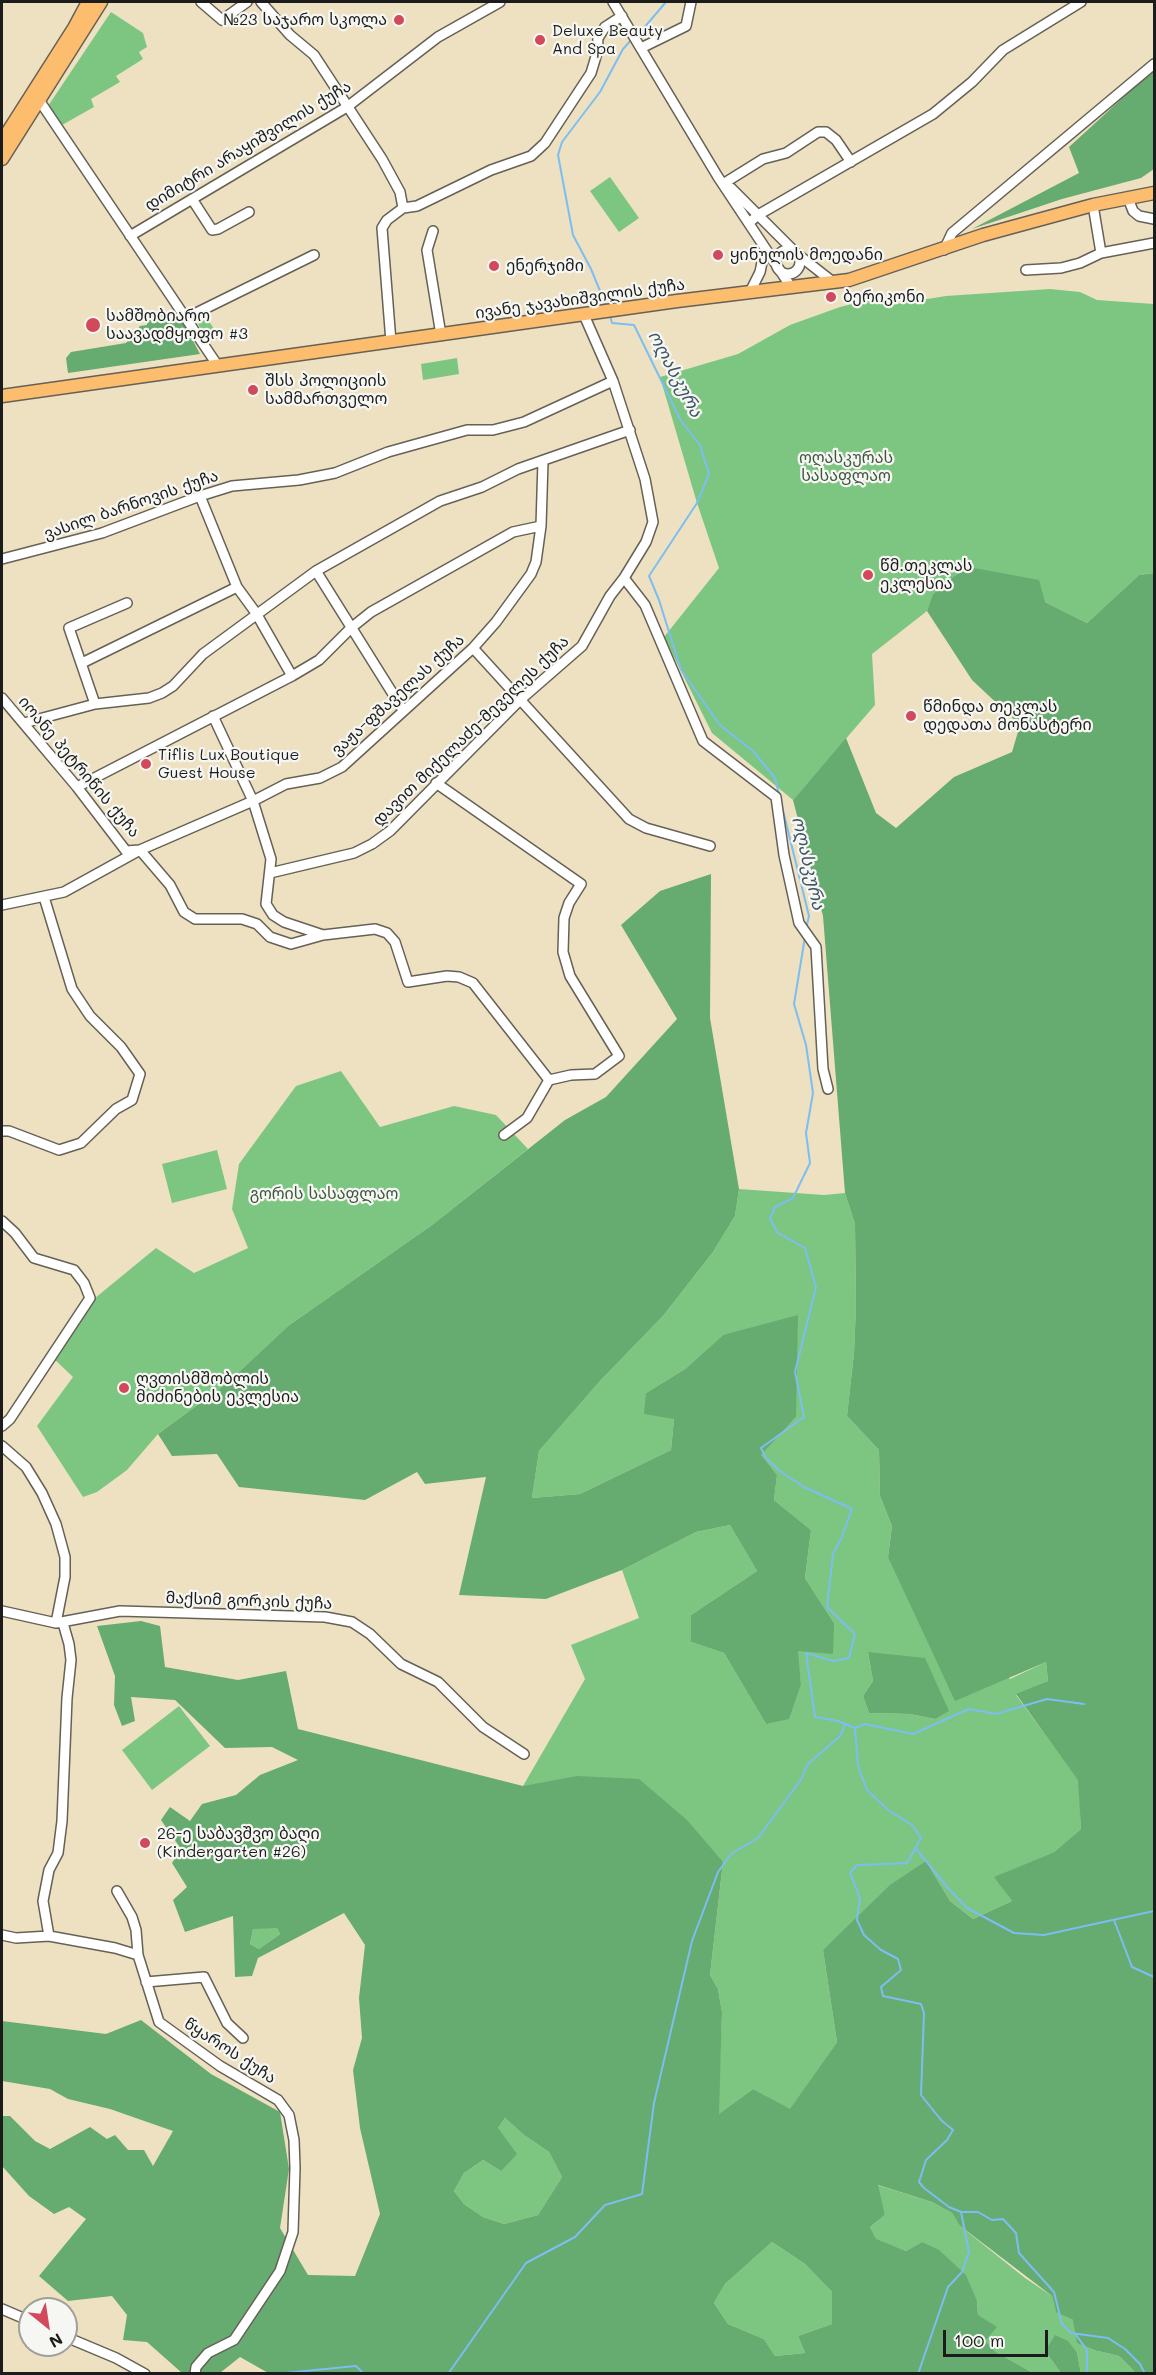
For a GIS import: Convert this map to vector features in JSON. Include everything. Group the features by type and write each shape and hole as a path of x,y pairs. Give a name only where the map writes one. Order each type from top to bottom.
{"main road":[{"path":"2,141 88,2"},
{"path":"2,159 101,2"},
{"name":"ივანე ჯავახიშვილის ქუჩა","path":"2,396 833,282 866,276 983,235 1093,205 1155,193"}],"street":[{"path":"201,2 222,20 247,2"},
{"path":"261,2 290,35 314,55 382,159 400,192 404,208"},
{"name":"დიმიტრი არაყიშვილის ქუჩა","path":"130,236 347,107 438,37 500,2"},
{"path":"613,2 765,248 778,267 796,286"},
{"path":"640,46 686,26 691,2"},
{"path":"749,223 758,215 933,114 972,82 1003,50 1081,2"},
{"path":"391,342 382,228 394,213 404,208 417,206 491,170 531,156 546,143 591,73 597,53 598,38 605,27 622,16"},
{"path":"944,250 952,233 1155,64"},
{"path":"39,100 218,366"},
{"path":"722,179 763,159 786,153 818,132 826,132 836,140 851,162"},
{"path":"722,179 796,253 833,282"},
{"path":"1128,198 1133,211 1139,216 1155,219"},
{"path":"192,199 212,230 249,212"},
{"path":"1093,205 1101,253"},
{"path":"433,231 427,250 441,335"},
{"path":"1026,270 1061,268 1080,263 1101,253 1155,243"},
{"path":"750,292 760,272 765,248"},
{"path":"796,286 799,267 800,260 796,253 790,250 783,252 777,260 778,267 787,273 794,272 799,267"},
{"path":"186,318 314,255"},
{"name":"დავით მიქელაძე-მეველეს ქუჩა","path":"270,873 354,853 390,831 520,700 582,646 610,596 646,542 653,522 645,479 613,381 584,315"},
{"name":"ვასილ ბარნოვის ქუჩა","path":"2,560 102,533 232,486 299,480 335,473 388,452 467,430 493,430 524,422 613,381"},
{"path":"24,723 94,704 149,698 162,693 173,686 202,654 316,571 440,501 482,487 518,469 630,430"},
{"name":"ვაჟა-ფშაველას ქუჩა","path":"2,905 64,892 140,850 253,801 286,784 320,778 342,767 364,749 473,648 496,622 531,574 536,562 541,526 543,461"},
{"path":"200,496 237,587 256,613 292,676"},
{"path":"77,787 292,676 318,660 371,612 513,532 541,526"},
{"path":"316,571 404,710"},
{"path":"624,578 645,605 704,741 776,797 784,855 799,923 816,947 823,1069 828,1089"},
{"path":"82,663 237,587"},
{"path":"94,704 69,628 127,603"},
{"path":"473,648 629,819 646,828 710,846"},
{"name":"იოანე პეტრიწის ქუჩა","path":"2,700 77,787 126,851 140,850 170,885 184,912 195,919 242,919 257,924 270,937 291,944 323,935 375,929 387,933 395,942 408,982 447,976 459,977 473,983 549,1080"},
{"path":"213,716 253,801 271,859 265,896 269,910 284,922 323,935"},
{"path":"436,783 581,884 569,903 564,918 563,952 570,976 619,1056 595,1074 571,1075 549,1080 526,1118 504,1135"},
{"path":"122,860 126,851"},
{"path":"2,1131 9,1131 59,1150 81,1143 116,1109 132,1100 140,1074 121,1047 90,1016 72,989 44,897"},
{"path":"2,1221 15,1233 34,1258 74,1270 84,1283 90,1298 10,1419 2,1426"},
{"path":"2,1446 27,1467 42,1493 56,1524 65,1557 59,1623 69,1644 72,1660 67,1698 58,1853 49,1870 43,1901 49,1936"},
{"name":"მაქსიმ გორკის ქუჩა","path":"2,1611 59,1623 120,1611 325,1617 352,1622 370,1634 401,1664 438,1682 483,1727 524,1754"},
{"name":"წყაროს ქუჩა","path":"117,1891 134,1923 138,1955 159,2022 220,2066 278,2100 289,2115 294,2140 293,2232 279,2271 234,2340 208,2353 196,2367 195,2373"},
{"path":"2,1935 16,1938 49,1936 115,1948 138,1955"},
{"path":"146,1982 204,1977 227,2024 243,2038"},
{"path":"2,2308 18,2315"},
{"path":"78,2342 145,2373"}],"green space":[{"path":"111,12 143,33 147,47 139,52 143,59 116,76 120,82 91,99 94,107 62,125 48,106"},
{"path":"1153,70 1154,169 1141,178 1062,199 972,229 1079,173 1069,147"},
{"path":"610,177 639,218 619,232 590,191"},
{"name":"ოღასკურას სასაფლაო","path":"1050,289 1080,292 1097,300 1154,304 1154,573 1139,575 1087,623 1045,602 932,596 927,611 872,654 875,705 793,800 712,733 664,637 719,568 697,503 660,377 738,354 790,325 840,307 876,298 890,305 946,296"},
{"path":"170,313 172,320 181,318 200,354 68,373 66,358 71,352 126,343 140,326 147,325 146,317"},
{"path":"207,318 219,337 209,343 198,324"},
{"path":"457,358 459,374 423,380 421,364"},
{"path":"969,567 1039,580 1045,602 1087,623 1139,575 1154,573 1154,2373 1134,2373 1119,2356 1077,2343 1073,2320 1056,2312 1052,2296 959,2225 952,2213 932,2202 878,2185 885,2215 870,2227 876,2239 906,2251 922,2242 939,2250 966,2275 977,2301 978,2315 997,2327 985,2341 996,2352 1033,2373 270,2374 240,2357 220,2373 182,2373 147,2342 123,2340 127,2315 112,2296 78,2300 78,2297 63,2297 39,2276 86,2219 69,2207 54,2214 29,2196 2,2166 2,2116 10,2116 35,2141 50,2149 90,2127 107,2139 115,2135 128,2150 144,2150 153,2166 173,2131 110,2109 68,2099 50,2089 2,2081 2,2021 106,2034 141,2020 211,2074 280,2112 289,2169 280,2228 308,2275 355,2276 380,2214 360,2128 353,2070 362,2038 359,1998 365,1945 344,1913 258,1958 252,1976 235,1977 233,1916 185,1932 173,1900 187,1887 172,1863 181,1849 161,1820 170,1807 190,1821 202,1804 236,1795 260,1775 298,1760 272,1747 225,1748 175,1700 131,1697 135,1721 122,1726 114,1705 115,1676 97,1626 141,1621 160,1626 165,1667 238,1680 286,1671 298,1729 523,1786 577,1776 639,1779 687,1820 723,1862 710,1975 718,1989 722,2012 719,2114 753,2089 790,2109 837,2042 823,1950 890,1885 926,1861 950,1901 973,1919 1012,1901 994,1877 1054,1852 1081,1829 1078,1780 1016,1694 1048,1681 1046,1662 955,1701 888,1557 892,1526 880,1496 879,1450 847,1416 854,1353 856,1306 855,1224 845,1193 823,916 793,800 846,738 876,813 896,828 954,777 1012,752 1020,725 972,680 927,611 932,596 943,584","holes":["277,1928 280,1934 259,1949 250,1944 253,1929","505,2118 524,2135 549,2152 562,2177 538,2215 504,2224 483,2217 464,2204 454,2191 464,2173 483,2160 501,2171 517,2154 498,2128","772,2242 805,2264 832,2292 832,2324 798,2336 805,2353 775,2356 764,2339 728,2324 714,2303 725,2284"]},
{"path":"711,874 710,1018 739,1189 735,1216 713,1252 663,1316 600,1381 539,1451 532,1498 580,1494 671,1450 674,1419 644,1414 646,1393 685,1369 723,1335 798,1315 796,1417 761,1455 777,1475 774,1500 811,1530 805,1578 834,1623 833,1654 798,1651 801,1684 789,1719 766,1724 724,1653 691,1642 691,1615 757,1571 730,1525 696,1532 622,1570 546,1599 459,1595 486,1477 425,1484 417,1472 365,1500 239,1487 217,1454 172,1456 158,1434 226,1384 288,1326 432,1225 565,1120 606,1097 677,1019 621,925 660,891"},
{"name":"გორის სასაფლაო","path":"341,1071 380,1127 454,1106 496,1115 528,1149 432,1225 288,1326 226,1384 158,1434 127,1470 97,1492 83,1497 37,1426 73,1377 52,1357 89,1303 156,1248 194,1273 248,1248 232,1209 239,1164 296,1086"},
{"path":"217,1150 227,1189 172,1203 162,1164"},
{"path":"739,1189 824,1195 845,1193 855,1224 856,1306 854,1353 847,1416 879,1450 880,1496 892,1526 888,1557 1010,1679 1046,1662 1048,1681 1016,1695 1079,1780 1081,1829 1054,1852 995,1877 1012,1901 973,1919 950,1901 926,1861 823,1950 837,2042 790,2110 753,2089 718,2115 722,2012 718,1989 710,1975 723,1862 523,1786 585,1679 571,1645 639,1618 622,1570 696,1532 730,1525 757,1571 691,1615 691,1642 724,1653 766,1724 801,1684 797,1651 834,1623 805,1578 811,1530 774,1500 777,1475 760,1455 796,1417 723,1335 685,1369 646,1393 674,1419 671,1450 580,1494 532,1498 539,1451 600,1381 663,1316 713,1252 735,1216","holes":["868,1652 935,1719 910,1714 869,1713 863,1696 873,1681"]},
{"path":"868,1652 925,1658 949,1711 935,1719 910,1714 869,1713 863,1696 873,1681"},
{"path":"179,1706 210,1746 152,1790 122,1750"},
{"path":"253,1928 277,1928 280,1934 259,1949 250,1944"},
{"path":"505,2118 524,2135 549,2152 562,2177 538,2215 504,2224 483,2217 464,2204 454,2191 464,2173 483,2160 501,2171 498,2128"},
{"path":"877,2185 932,2202 952,2213 959,2225 1025,2278 1052,2296 1056,2311 1073,2320 1098,2351 1119,2356 1134,2373 1081,2373 1077,2353 1045,2351 1061,2373 1033,2373 996,2352 984,2341 977,2301 922,2242 906,2251 876,2240 870,2227 885,2215"},
{"path":"772,2242 805,2264 832,2292 832,2324 798,2336 805,2353 775,2356 764,2339 728,2324 714,2303 725,2284"},
{"path":"1055,2335 1068,2341 1077,2353 1081,2373 1061,2373 1045,2351"}],"waterway":[{"name":"ოღასკურა","path":"637,36 666,2"},
{"name":"ოღასკურა","path":"607,308 591,269 573,235 558,155 562,142 600,92 623,49 632,39"},
{"name":"ოღასკურა","path":"610,316 612,323 634,325 681,421 700,445 709,474 697,503 649,576 681,670 720,725 753,751 775,778 809,916 806,929"},
{"name":"ოღასკურა","path":"805,937 794,1004 806,1045 813,1093 806,1133 810,1163 793,1198 775,1207 770,1219 778,1233 805,1248 816,1287 795,1372 804,1417 761,1448 766,1458 781,1472 804,1487 852,1509 833,1554 827,1607 855,1634 849,1658 833,1661 806,1653 815,1717 838,1721 855,1728 858,1766 867,1790 888,1810 912,1825 921,1838 907,1863 857,1865 850,1873 860,1898 857,1920 864,1935 881,1950 898,1959 901,1970 881,1987 883,1996 921,2004 924,2013 921,2095 941,2120 953,2130 947,2140 926,2160 919,2182 949,2207 961,2212 978,2212 992,2220 1003,2219 1016,2233 1019,2253 1054,2292 1062,2324 1071,2333 1108,2338 1125,2349 1140,2364 1145,2374"},
{"path":"855,1728 865,1724 913,1734 969,1709 996,1714 1047,1699 1084,1704"},
{"path":"448,2374 526,2263 575,2237 605,2205 642,2194 654,2103 692,1941 718,1872 731,1854 758,1838 802,1778 807,1765 840,1736 845,1724"},
{"path":"917,1850 967,1908 1014,1933 1044,1935 1154,1911"},
{"path":"1114,1920 1132,1967 1154,1977"},
{"path":"918,2374 948,2287 962,2272 969,2252 961,2212"},
{"path":"1076,2335 1087,2350 1087,2374"},
{"path":"285,2373 356,2366 364,2374"}],"place":[{"name":"№23 საჯარო სკოლა","path":"399,20"},
{"name":"Deluxe Beauty And Spa","path":"540,40"},
{"name":"ყინულის მოედანი","path":"718,255"},
{"name":"ენერჯიმი","path":"494,266"},
{"name":"ბერიკონი","path":"831,297"},
{"name":"სამშობიარო საავადმყოფო #3","path":"93,325"},
{"name":"შსს პოლიციის სამმართველო","path":"253,390"},
{"name":"წმ.თეკლას ეკლესია","path":"868,575"},
{"name":"წმინდა თეკლას დედათა მონასტერი","path":"911,716"},
{"name":"Tiflis Lux Boutique Guest House","path":"146,764"},
{"name":"ღვთისმშობლის მიძინების ეკლესია","path":"124,1388"},
{"name":"26-ე საბავშვო ბაღი (Kindergarten #26)","path":"145,1843"}]}
